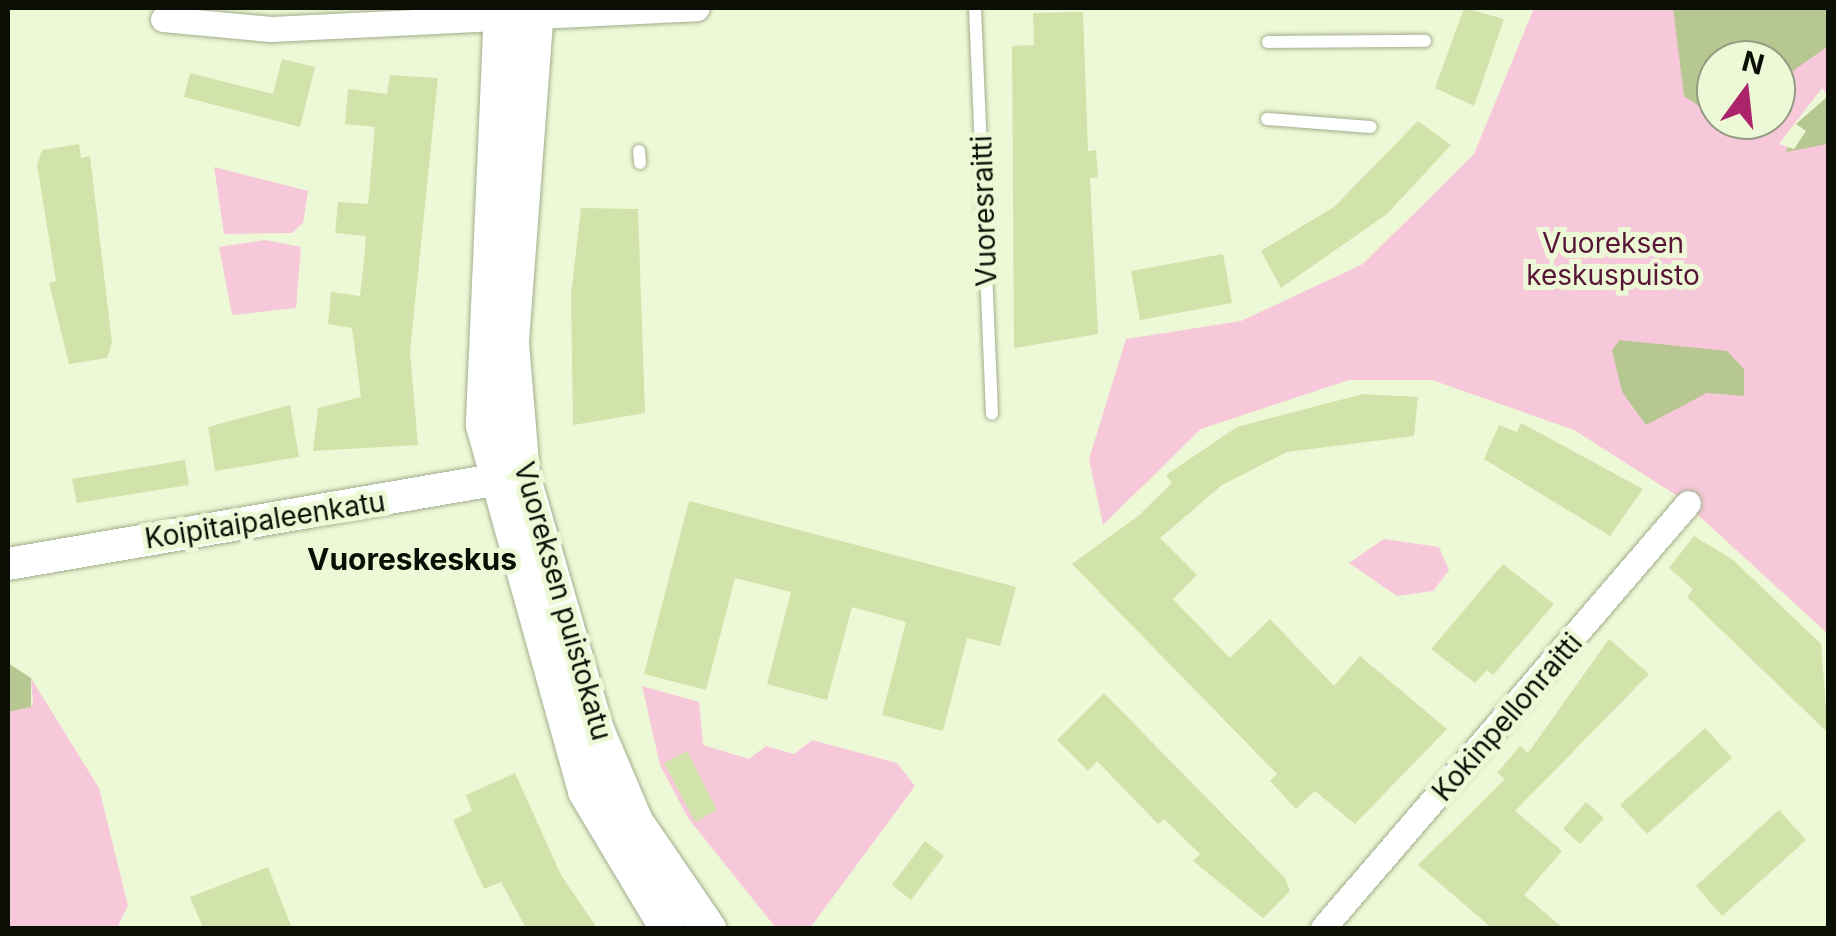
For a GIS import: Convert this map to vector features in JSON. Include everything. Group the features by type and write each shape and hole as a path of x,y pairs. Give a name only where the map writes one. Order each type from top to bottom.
{"main road":[{"name":"Vuoreksen puistokatu","path":"519,10 508,480 585,791 667,928"},
{"name":"Vuoreksen puistokatu","path":"508,480 596,729 635,820 708,928"}],"street":[{"path":"163,19 270,29 519,10 696,8"},
{"name":"Koipitaipaleenkatu","path":"8,564 508,480"},
{"name":"Kokinpellonraitti","path":"1323,928 1688,503"}],"lane":[{"name":"Vuoresraitti","path":"975,8 992,414"},
{"path":"1268,42 1425,41"},
{"path":"1267,119 1371,127"}],"green space":[{"name":"Vuoreksen keskuspuisto","path":"1534,8 1828,8 1828,634 1676,495 1574,430 1432,380 1349,380 1201,429 1103,525 1089,459 1126,339 1241,321 1363,264 1474,154"},
{"path":"214,167 308,191 303,223 292,233 224,234"},
{"path":"265,240 301,247 296,308 232,315 219,247"},
{"path":"1384,539 1439,547 1449,570 1433,591 1397,596 1349,563"},
{"path":"31,678 99,788 128,906 117,928 8,928 8,712 33,705"},
{"path":"642,686 699,702 703,745 749,759 766,746 794,754 812,740 897,763 915,786 810,928 776,928 688,818 660,765"}],"shaded area":[{"path":"1673,8 1828,8 1828,46 1796,69 1796,40 1696,40 1696,104 1684,96"},
{"path":"1828,92 1828,144 1786,152 1790,140 1796,140 1796,123"},
{"path":"1620,340 1727,351 1744,369 1744,396 1707,393 1646,425 1622,392 1612,350"},
{"path":"8,663 31,678 31,707 8,712"}],"pier":[{"path":"1822,88 1828,96 1796,122"},
{"path":"1796,124 1806,131 1794,149 1779,144 1782,140 1796,140"}],"building":[{"path":"1464,8 1504,19 1474,106 1435,88"},
{"path":"1083,12 1088,151 1096,150 1098,177 1090,178 1098,334 1014,348 1012,46 1034,45 1033,13"},
{"path":"282,59 315,67 300,127 184,97 190,73 273,94"},
{"path":"390,75 438,78 410,352 418,445 313,451 318,408 361,397 352,328 328,324 331,292 360,296 366,236 335,233 338,202 368,204 375,127 345,124 348,89 387,94"},
{"path":"1418,121 1451,145 1387,214 1281,288 1261,251 1334,207"},
{"path":"79,144 81,158 90,156 112,343 107,358 69,364 49,283 56,281 37,165 42,150"},
{"path":"581,208 638,209 645,413 573,425 571,295"},
{"path":"1223,254 1232,303 1140,320 1131,271"},
{"path":"1363,394 1418,397 1414,436 1287,452 1222,485 1160,538 1197,575 1173,599 1230,658 1270,619 1334,686 1360,656 1447,729 1355,824 1315,791 1296,809 1270,781 1277,774 1072,564 1138,516 1172,483 1166,475 1237,427"},
{"path":"290,405 299,457 215,471 208,427"},
{"path":"1521,423 1643,489 1610,536 1484,459 1499,425 1517,432"},
{"path":"185,460 189,485 77,503 72,479"},
{"path":"689,501 1016,587 1000,646 967,638 943,731 882,715 906,622 852,607 827,700 767,684 791,592 735,578 706,690 644,674"},
{"path":"1694,536 1732,559 1821,644 1828,733 1687,597 1693,589 1669,568"},
{"path":"1503,564 1554,604 1493,675 1487,670 1475,683 1431,649"},
{"path":"1609,639 1649,674 1515,811 1562,851 1524,895 1563,928 1492,928 1418,865 1505,779 1497,773 1520,746 1528,753"},
{"path":"1104,693 1285,878 1290,891 1263,918 1193,861 1200,854 1164,819 1158,824 1097,761 1088,771 1057,740"},
{"path":"1705,728 1732,758 1647,834 1620,805"},
{"path":"687,751 717,810 695,822 664,763"},
{"path":"515,773 561,875 597,928 526,928 501,882 484,889 453,820 472,811 466,795"},
{"path":"1586,802 1604,818 1580,844 1563,829"},
{"path":"1779,810 1806,840 1722,916 1696,886"},
{"path":"925,841 944,856 911,900 892,885"},
{"path":"268,867 292,928 203,928 190,897"}],"district":[{"name":"Vuoreskeskus","path":"412,559"}]}
